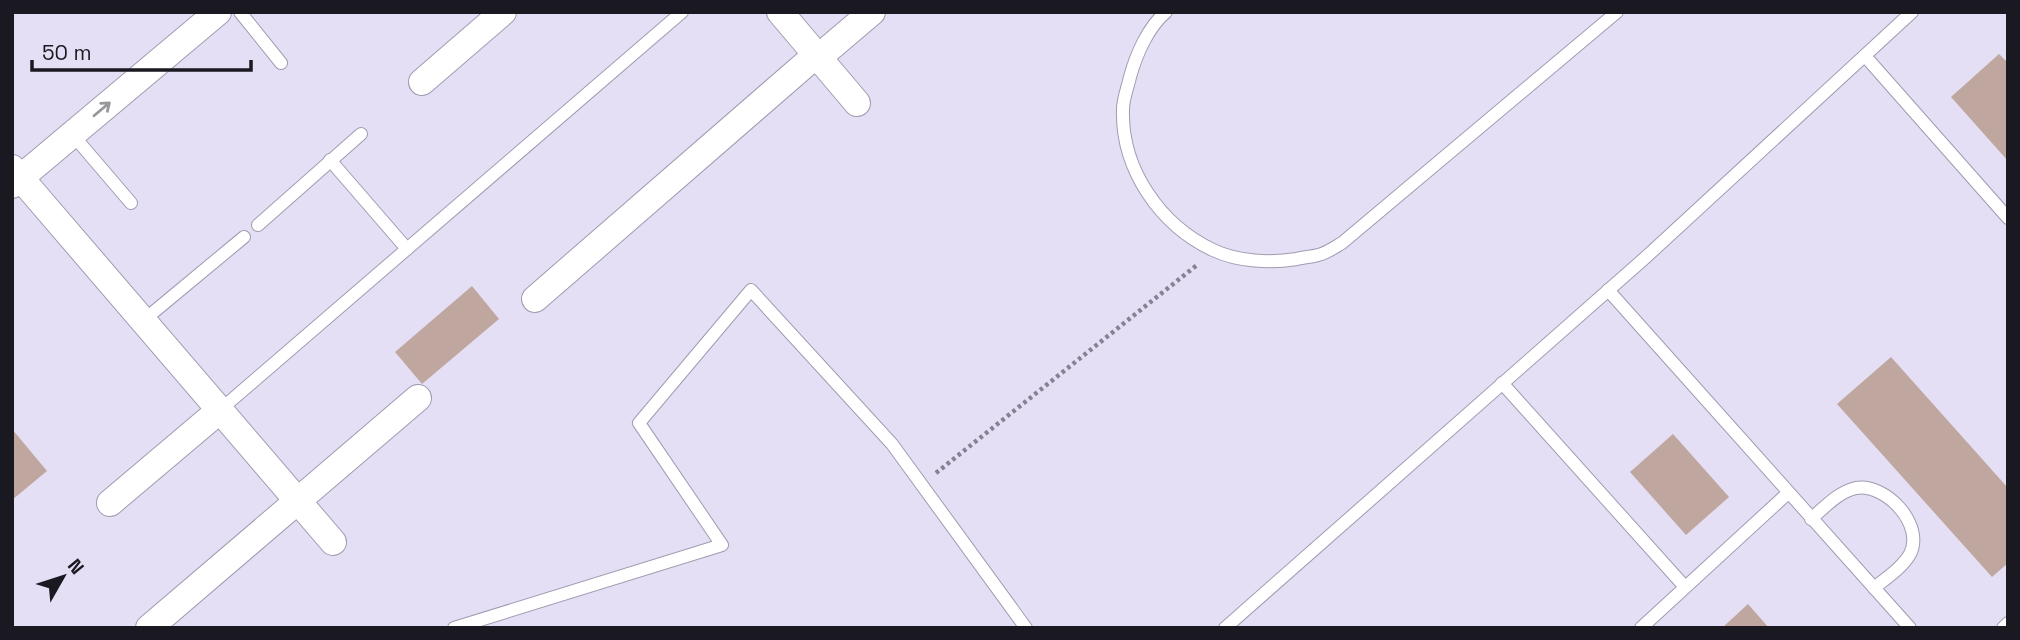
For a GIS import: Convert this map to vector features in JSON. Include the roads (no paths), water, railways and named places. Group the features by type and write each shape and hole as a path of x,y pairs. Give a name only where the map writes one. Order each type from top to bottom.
{"street":[{"path":"218,12 72,134 15,177 144,320 333,542"},
{"path":"422,82 503,12"},
{"path":"780,12 857,103"},
{"path":"535,299 817,56 872,12"},
{"path":"149,628 418,398"},
{"path":"110,503 220,410"}],"lane":[{"path":"240,12 281,63"},
{"path":"220,410 682,12"},
{"path":"1166,12 1156,21 1133,64 1123,108 1127,143 1137,177 1156,206 1183,232 1214,251 1247,260 1280,261 1319,255 1342,243 1616,12"},
{"path":"1224,628 1608,290 1912,12"},
{"path":"1865,56 2008,218"},
{"path":"72,134 131,203"},
{"path":"258,225 361,135"},
{"path":"330,160 407,249"},
{"path":"144,320 244,237"},
{"path":"454,628 722,545 639,423 751,290 892,444 1026,628"},
{"path":"1608,290 1910,628"},
{"path":"1502,383 1685,587"},
{"path":"1811,519 1840,494 1858,488 1876,489 1889,498 1905,516 1912,534 1911,552 1903,564 1874,588"},
{"path":"1641,628 1788,493"},
{"path":"2003,628 2008,623"}]}
